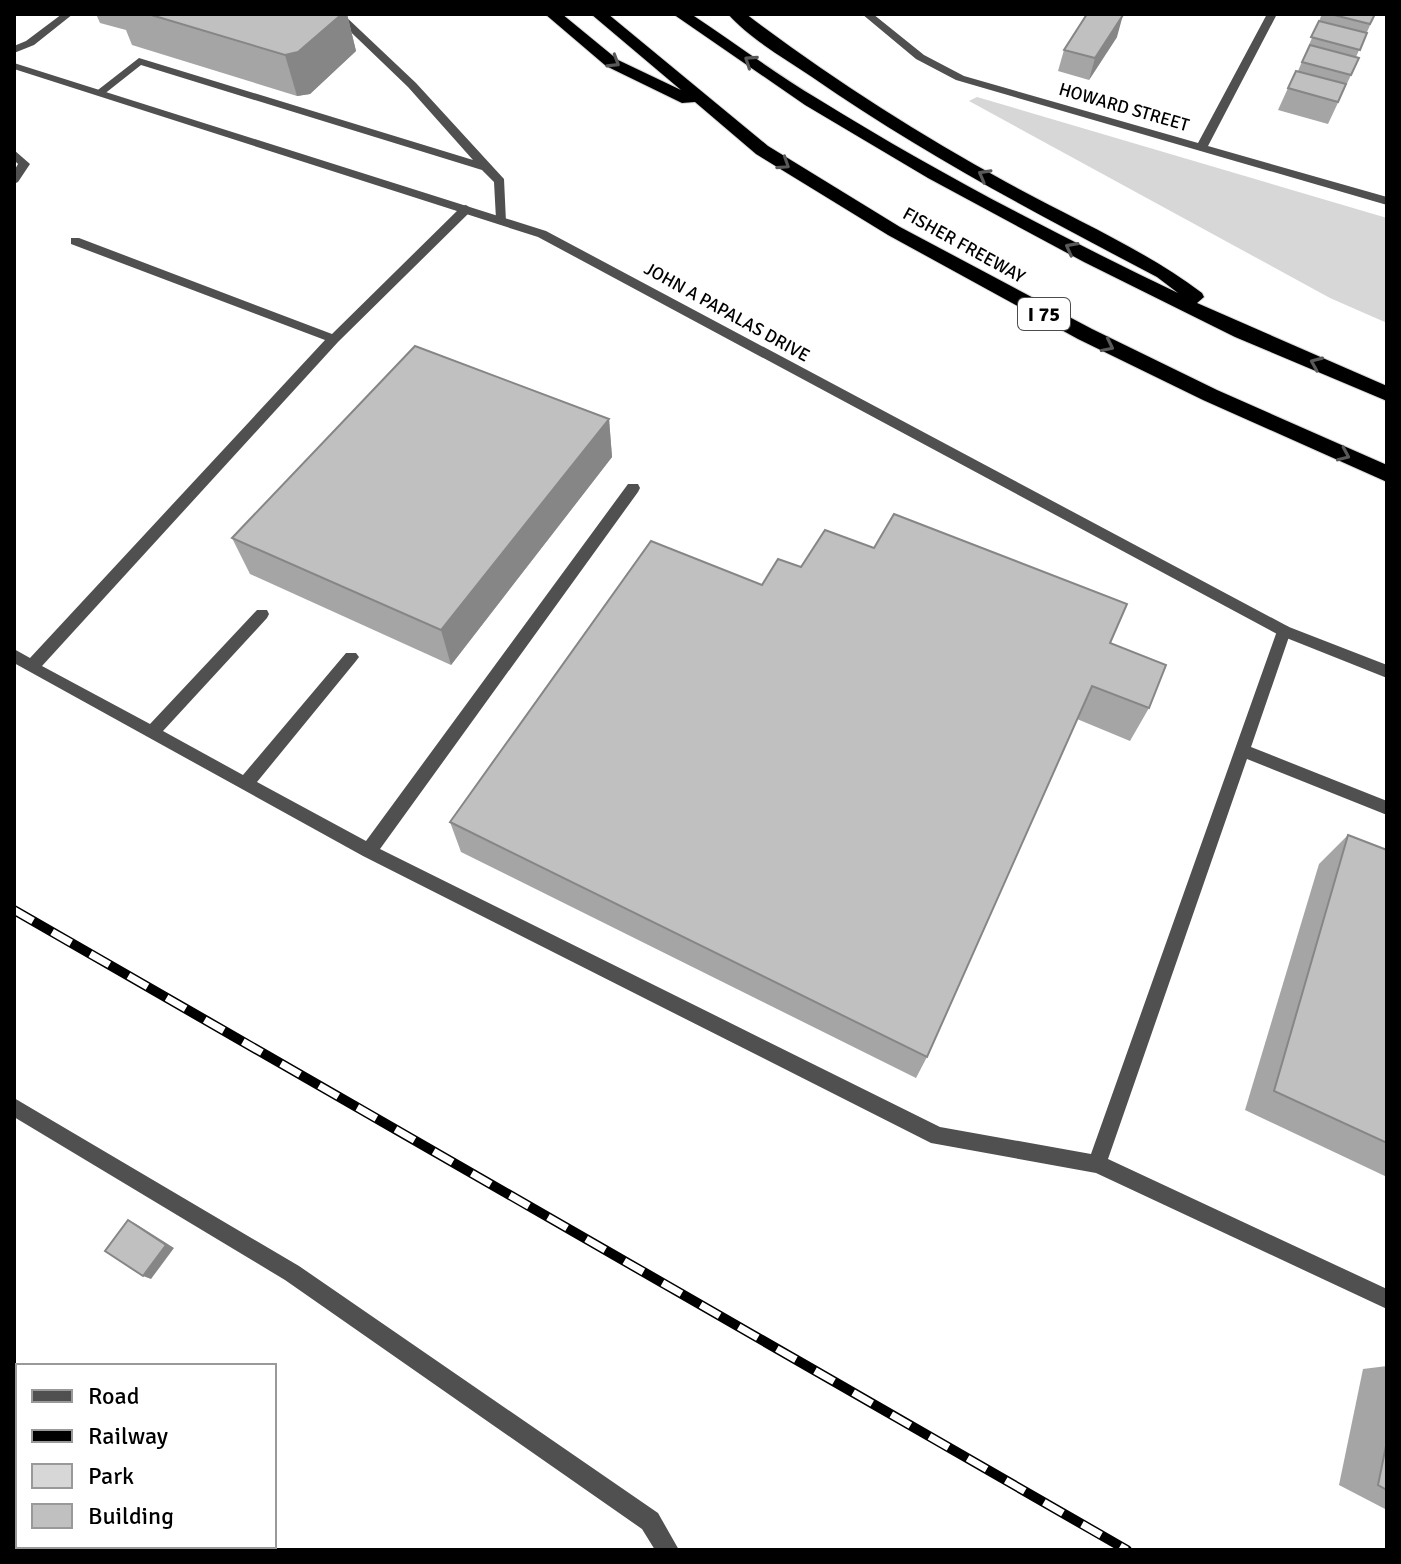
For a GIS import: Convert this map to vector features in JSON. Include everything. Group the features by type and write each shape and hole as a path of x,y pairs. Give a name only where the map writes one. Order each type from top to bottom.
{"highway":[{"path":"553,14 612,63 722,117"},
{"name":"FISHER FREEWAY","path":"599,14 762,150 810,181 998,290 1210,395 1387,474"},
{"path":"681,14 811,102 934,174 1090,258 1242,332 1387,394"},
{"path":"736,14 835,83 953,158 1163,273 1242,332"}],"street":[{"path":"14,50 30,43 68,14"},
{"path":"337,14 412,85 500,181 502,219"},
{"name":"HOWARD STREET","path":"867,14 920,57 960,78 1387,201"},
{"path":"1201,148 1272,14"},
{"path":"99,93 139,61 486,168"},
{"name":"JOHN A PAPALAS DRIVE","path":"14,66 502,219 580,252 1284,631 1387,672"},
{"path":"14,153 24,164 14,180"},
{"path":"31,667 334,339 466,209"},
{"path":"75,241 334,339"},
{"path":"369,851 633,488"},
{"path":"152,733 262,614"},
{"path":"1097,1164 1284,631"},
{"path":"14,655 369,851 938,1136 1097,1164 1387,1299"},
{"path":"245,784 351,657"},
{"path":"1242,750 1387,808"},
{"path":"14,1107 292,1273 650,1521 668,1550"}],"green space":[{"path":"977,97 1387,218 1387,323 1330,298 969,101"}],"building":[{"path":"148,14 342,14 298,52 285,55"},
{"path":"1087,14 1123,15 1095,58 1064,50"},
{"path":"1330,14 1375,14 1370,24"},
{"path":"1319,21 1367,33 1360,50 1311,37"},
{"path":"1310,45 1359,58 1351,75 1302,62"},
{"path":"1296,71 1346,84 1338,102 1288,88"},
{"path":"415,346 609,419 441,630 232,538"},
{"path":"894,514 1127,604 1110,643 1166,665 1149,708 1092,686 927,1057 450,822 651,541 762,585 778,559 801,567 825,530 874,548"},
{"path":"1348,835 1387,850 1387,1143 1274,1091"},
{"path":"128,1220 166,1245 143,1276 105,1251"},
{"path":"1387,1441 1387,1490 1378,1485"}],"railway":[{"path":"14,910 1127,1550"}]}
